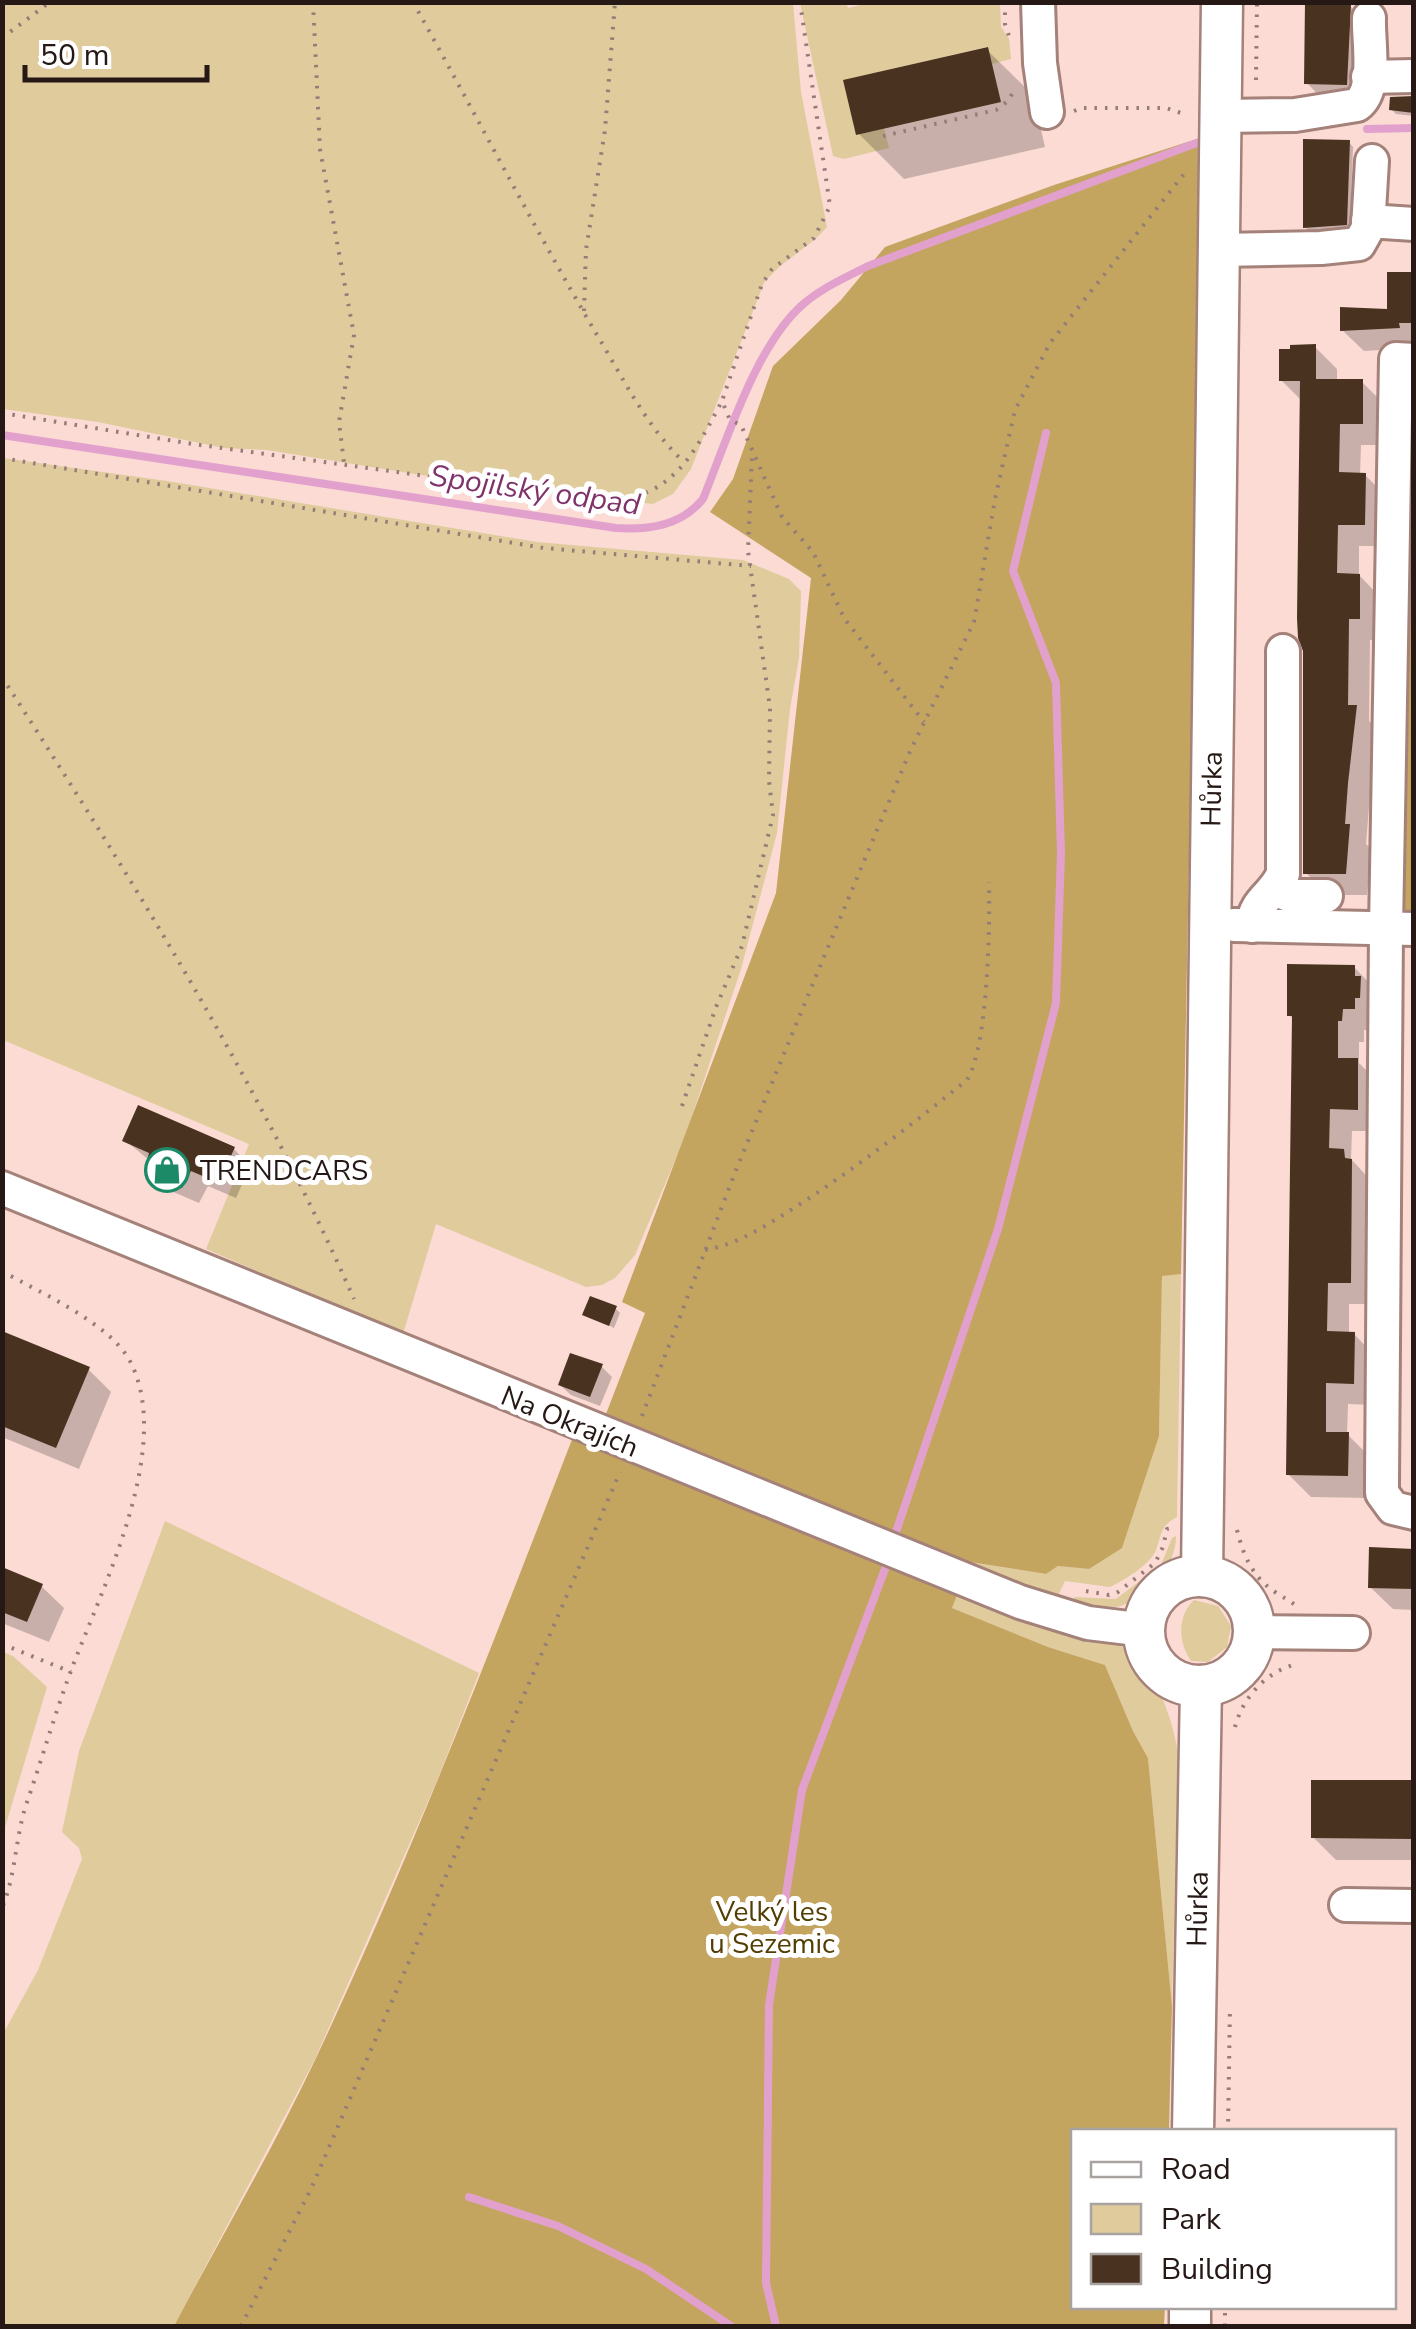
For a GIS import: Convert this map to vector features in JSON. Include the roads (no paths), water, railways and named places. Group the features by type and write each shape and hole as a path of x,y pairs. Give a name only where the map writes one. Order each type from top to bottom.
{"main road":[{"name":"Hůrka","path":"1202,1576 1220,1529 1210,924 1220,250 1233,129 1222,2"},
{"path":"1202,1576 1220,1580 1241,1595 1251,1612 1254,1632 1249,1655 1238,1670 1222,1681 1201,1686 1178,1682 1158,1667 1148,1651 1145,1630 1150,1608 1161,1592 1177,1581 1202,1576"},
{"name":"Hůrka","path":"1194,2129 1201,1686"}],"street":[{"path":"1038,2 1040,63 1057,113"},
{"path":"1233,129 1357,106 1367,94 1368,18"},
{"path":"1368,77 1414,76"},
{"path":"1220,250 1359,244 1366,236 1372,160"},
{"path":"1368,222 1414,224"},
{"path":"1414,360 1396,360 1400,929 1382,1483 1382,1492 1393,1508 1414,1513"},
{"path":"1252,926 1255,909 1283,874 1283,651"},
{"path":"1274,889 1291,896 1326,896"},
{"path":"1210,924 1400,929"},
{"name":"Na Okrajích","path":"2,1188 631,1446 1059,1616 1145,1630"},
{"path":"1254,1632 1353,1634"},
{"path":"1346,1905 1414,1906"}],"waterway":[{"name":"Spojilský odpad","path":"1367,129 1414,128"},
{"name":"Spojilský odpad","path":"2,435 616,528 664,524 685,515 703,499 756,370 785,324 817,294 868,266 1202,141"},
{"path":"896,1532 998,1229 1056,1003 1061,853 1056,683 1013,571 1046,433"},
{"path":"776,2326 766,2283 769,2005 802,1790 885,1569"},
{"path":"469,2197 558,2226 646,2269 731,2326"}],"place":[{"name":"TRENDCARS","path":"167,1170"}],"park label":[{"name":"Velký les u Sezemic","path":"772,1927"}]}
